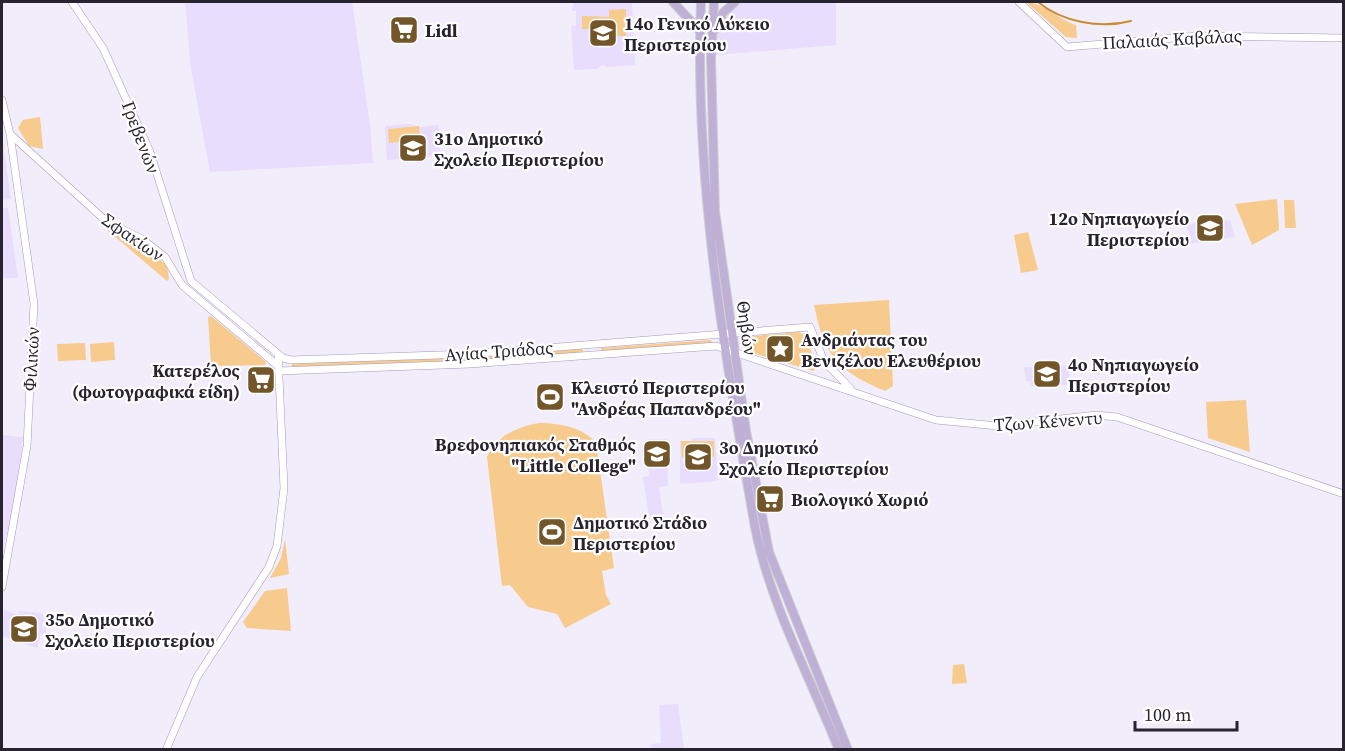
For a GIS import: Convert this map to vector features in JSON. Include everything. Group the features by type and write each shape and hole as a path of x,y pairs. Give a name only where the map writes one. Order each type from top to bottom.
{"main road":[{"path":"673,2 700,31"},
{"name":"Θηβών","path":"701,2 706,202 726,334 733,351 769,552 848,750"},
{"name":"Θηβών","path":"714,2 712,39 716,211 726,334 720,347 760,553 839,750"},
{"path":"712,39 718,21 735,2"}],"street":[{"name":"Γρεβενών","path":"72,2 104,48 150,152 191,281"},
{"name":"Παλαιάς Καβάλας","path":"1019,2 1067,47 1198,36 1344,38"},
{"path":"2,100 9,132"},
{"name":"Σφακίων","path":"9,132 47,171 106,221 142,239 165,257 182,285 278,369"},
{"name":"Φιλικών","path":"2,587 27,446 34,304 9,132"},
{"path":"166,750 197,677 269,567 278,546 284,488 278,355 191,281 182,285"},
{"name":"Αγίας Τριάδας","path":"278,355 291,360 466,354 810,327 831,371 855,392"},
{"name":"Αγίας Τριάδας","path":"278,369 470,364 720,347"},
{"name":"Τζων Κένεντυ","path":"720,347 927,417 983,426 998,426 1096,415 1117,417 1344,494"}],"shaded area":[{"path":"185,2 352,2 370,124 373,163 210,172 191,69"},
{"name":"14ο Γενικό Λύκειο Περιστερίου","path":"576,2 632,3 635,65 606,67 603,65 596,69 574,70 571,26 576,26 576,11 572,11 573,4"},
{"path":"742,2 836,2 836,45 716,55 716,39 722,22"},
{"path":"1026,2 1037,4 1076,25 1077,38 1066,37"},
{"path":"626,9 626,36 609,36 609,19 608,30 582,29 582,16 609,17 609,10"},
{"path":"40,117 43,149 29,146 18,128 23,120"},
{"name":"31ο Δημοτικό Σχολείο Περιστερίου","path":"410,124 421,127 439,125 440,156 387,160 385,126"},
{"path":"419,126 420,140 389,143 388,129"},
{"path":"2,136 11,199 2,200"},
{"path":"1277,199 1279,230 1252,245 1235,204"},
{"path":"1284,200 1294,200 1296,228 1285,228"},
{"path":"2,208 8,208 18,278 2,278"},
{"name":"12ο Νηπιαγωγείο Περιστερίου","path":"1230,220 1235,237 1189,244 1190,236 1185,224"},
{"path":"108,228 139,242 167,266 169,279 167,281 107,230"},
{"path":"1028,232 1038,270 1021,273 1014,235"},
{"path":"889,300 893,386 885,391 855,376 836,360 823,337 814,305"},
{"path":"211,316 266,362 265,365 211,366 208,317"},
{"path":"799,332 805,335 817,367 813,371 746,351 740,343 743,337"},
{"path":"711,340 712,343 602,352 601,348"},
{"path":"114,342 115,360 91,362 90,344"},
{"path":"85,343 86,360 58,361 57,344"},
{"path":"583,349 583,353 471,362 292,367 292,364 470,357"},
{"name":"4ο Νηπιαγωγείο Περιστερίου","path":"1071,365 1067,385 1031,386 1030,381 1026,381 1024,367"},
{"path":"1246,400 1250,452 1208,438 1206,402"},
{"name":"Δημοτικό Στάδιο Περιστερίου","path":"539,423 570,427 584,433 596,443 614,568 602,571 606,595 611,604 565,628 557,614 528,607 510,585 502,586 487,457 496,443 509,433"},
{"path":"2,435 23,437 14,506 2,553"},
{"name":"3ο Δημοτικό Σχολείο Περιστερίου","path":"692,438 715,438 718,481 680,484 680,441 691,441"},
{"path":"647,439 667,439 668,486 659,487 663,514 649,516 643,477 649,476"},
{"path":"681,441 714,441 714,457 682,457"},
{"path":"285,539 289,574 270,578 281,558"},
{"path":"287,588 291,631 247,628 243,622 265,591"},
{"name":"35ο Δημοτικό Σχολείο Περιστερίου","path":"4,610 15,614 19,614 19,611 41,613 45,617 46,622 42,623 42,627 46,627 46,632 45,635 41,634 37,648 2,636"},
{"path":"964,664 967,683 952,684 953,665"},
{"path":"678,704 684,749 651,749 650,744 661,743 659,705"}],"waterway":[{"path":"1038,2 1058,15 1082,22 1107,24 1131,21"}],"place":[{"name":"Lidl","path":"404,30"},
{"name":"14ο Γενικό Λύκειο Περιστερίου","path":"603,33"},
{"name":"31ο Δημοτικό Σχολείο Περιστερίου","path":"413,148"},
{"name":"12ο Νηπιαγωγείο Περιστερίου","path":"1210,228"},
{"name":"Ανδριάντας του Βενιζέλου Ελευθέριου","path":"780,349"},
{"name":"4ο Νηπιαγωγείο Περιστερίου","path":"1047,374"},
{"name":"Κατερέλος (φωτογραφικά είδη)","path":"261,380"},
{"name":"Κλειστό Περιστερίου \"Ανδρέας Παπανδρέου\"","path":"550,397"},
{"name":"Βρεφονηπιακός Σταθμός \"Little College\"","path":"657,454"},
{"name":"3ο Δημοτικό Σχολείο Περιστερίου","path":"698,457"},
{"name":"Βιολογικό Χωριό","path":"770,499"},
{"name":"Δημοτικό Στάδιο Περιστερίου","path":"552,532"},
{"name":"35ο Δημοτικό Σχολείο Περιστερίου","path":"24,629"}]}
